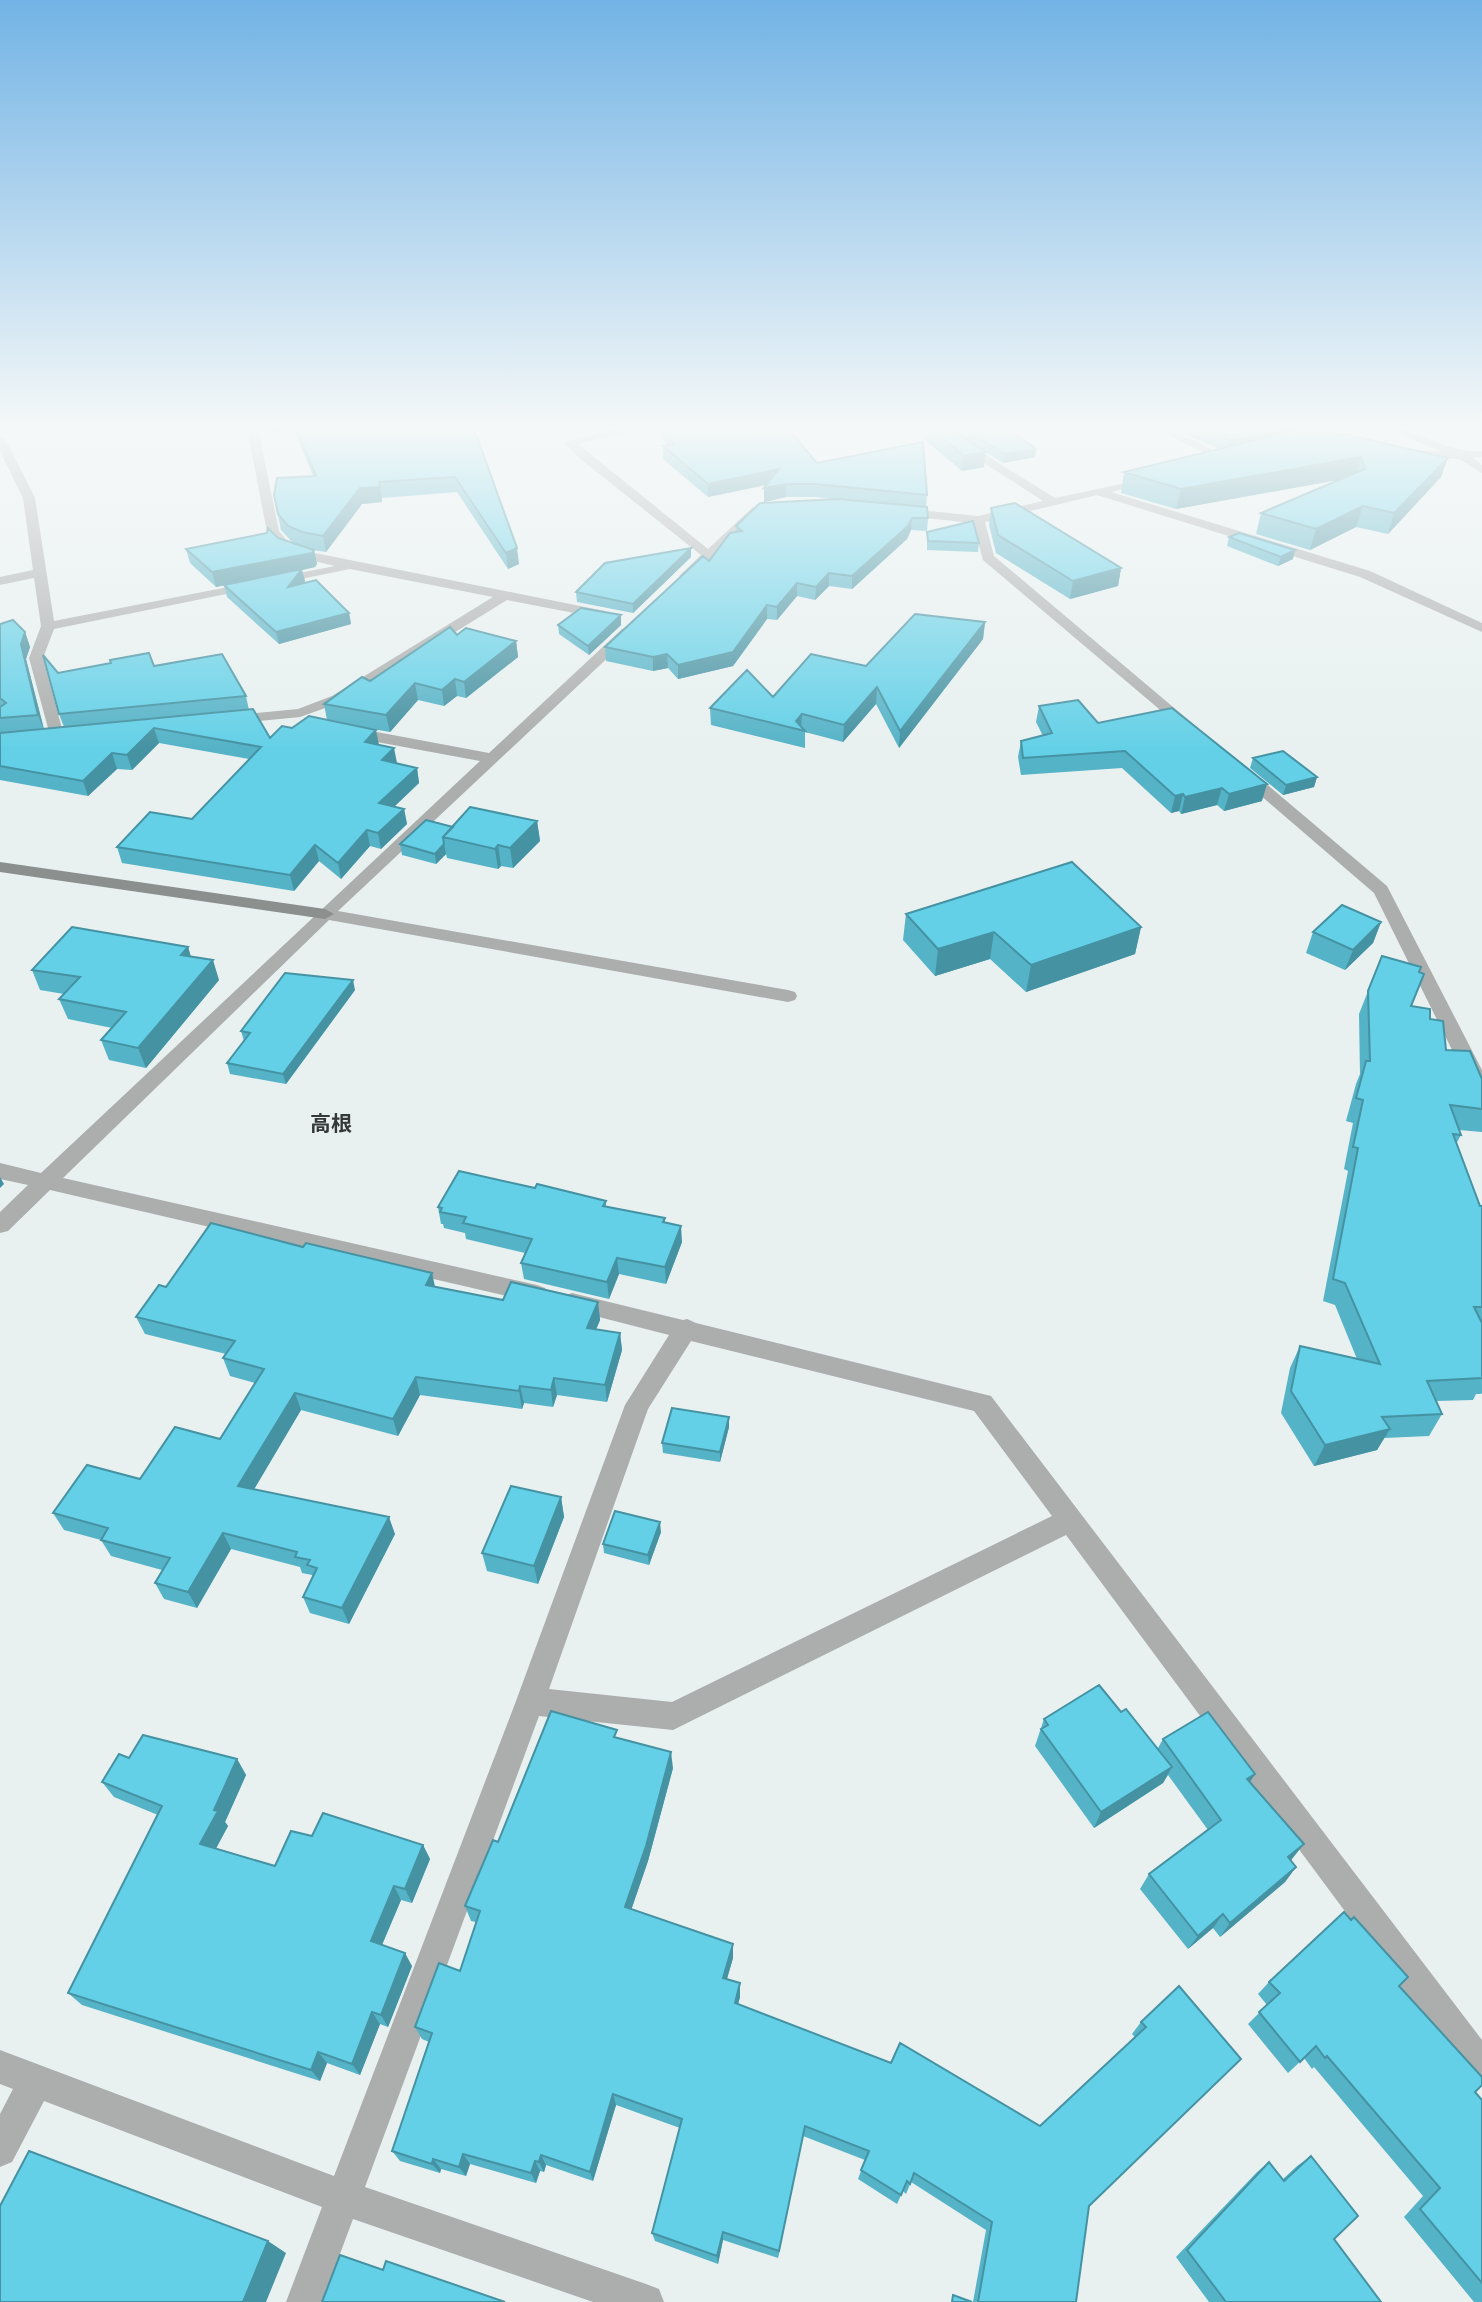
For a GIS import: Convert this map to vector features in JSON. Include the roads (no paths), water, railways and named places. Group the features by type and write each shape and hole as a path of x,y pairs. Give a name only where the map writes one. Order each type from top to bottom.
{"street":[{"path":"34,535 48,626 36,658 57,736"},
{"path":"0,1224 638,621 503,597 301,554 286,547 276,535"},
{"path":"683,535 708,555"},
{"path":"678,584 728,535"},
{"path":"982,535 988,557 1200,737"},
{"path":"1240,535 1365,574 1482,628"},
{"path":"48,626 353,566"},
{"path":"0,581 40,573"},
{"path":"220,720 300,713 337,699 503,597"},
{"path":"300,713 324,727 492,758"},
{"path":"1232,764 1381,890 1482,1090"},
{"path":"0,867 325,914 788,996"},
{"path":"0,1171 687,1328 982,1403 1482,2068"},
{"path":"304,2302 530,1701 637,1405 687,1328"},
{"path":"530,1701 673,1716 1071,1520"},
{"path":"0,2067 344,2198 646,2302"},
{"path":"0,2150 36,2080"}],"district":[{"name":"高根","path":"331,1122"}]}
